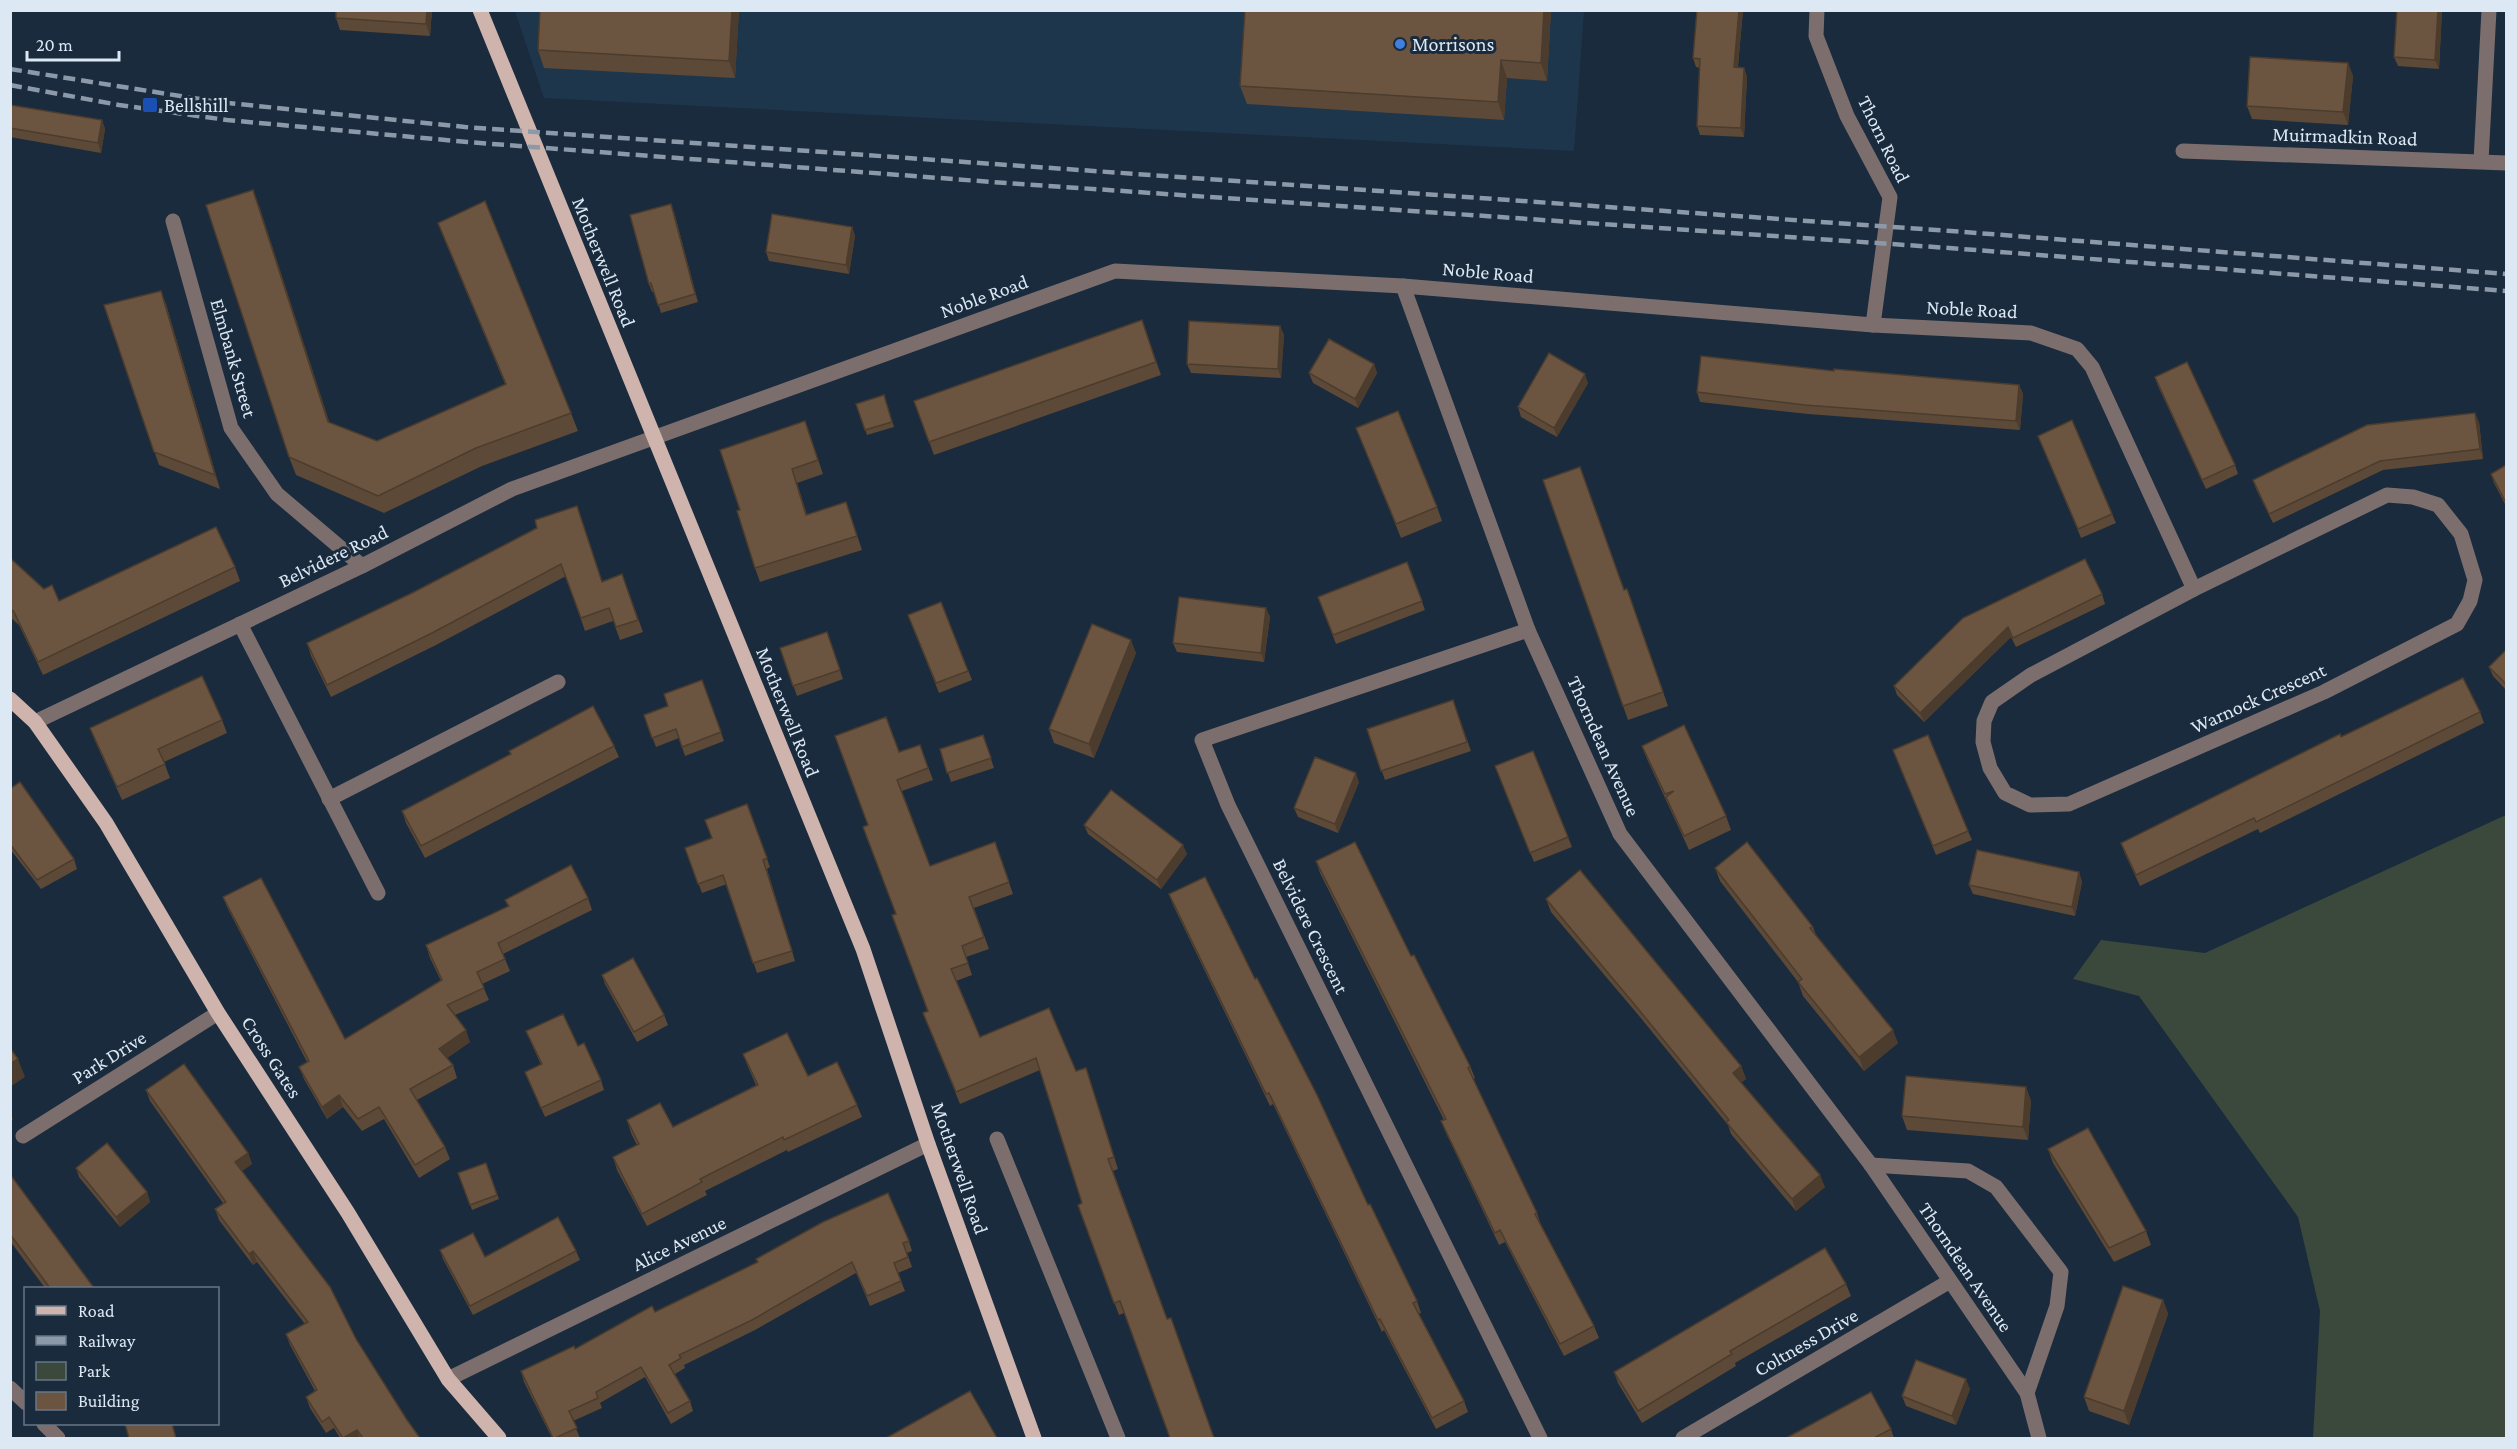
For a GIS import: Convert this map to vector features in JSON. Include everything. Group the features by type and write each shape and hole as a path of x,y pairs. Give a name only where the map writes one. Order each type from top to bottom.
{"main road":[{"name":"Motherwell Road","path":"480,10 863,949 928,1144 1034,1438"},
{"name":"Cross Gates","path":"10,699 35,722 106,823 218,1013 348,1213 448,1379 500,1438"}],"street":[{"name":"Thorn Road","path":"1818,10 1816,36 1847,116 1890,197 1873,325"},
{"path":"2481,161 2488,10"},
{"name":"Muirmadkin Road","path":"2183,151 2506,163"},
{"name":"Elmbank Street","path":"173,221 231,428 277,494 362,566"},
{"name":"Noble Road","path":"654,438 1115,271 1403,286 1873,325 2031,333 2077,349 2092,367 2194,589"},
{"name":"Thorndean Avenue","path":"1403,286 1528,630 1620,834 1871,1165 2027,1393 2039,1438"},
{"name":"Belvidere Road","path":"35,722 362,566 512,489 654,438"},
{"name":"Warnock Crescent","path":"2387,495 2413,497 2438,505 2461,534 2475,580 2470,601 2457,624 2324,692 2069,804 2031,805 2005,793 1990,768 1983,742 1984,721 1992,702 2031,675 2194,589 2387,495"},
{"path":"240,624 378,892"},
{"name":"Belvidere Crescent","path":"1528,630 1202,740 1228,805 1540,1438"},
{"path":"329,799 558,681"},
{"name":"Park Drive","path":"23,1136 218,1013"},
{"path":"997,1139 1118,1438"},
{"name":"Alice Avenue","path":"448,1379 928,1144"},
{"name":"Thorndean Avenue","path":"1871,1165 1968,1171 1996,1187 2061,1272 2057,1306 2027,1393"},
{"name":"Coltness Drive","path":"1683,1438 1950,1281"},
{"path":"10,1388 24,1401"},
{"path":"45,1425 57,1438"}],"shaded area":[{"path":"515,11 1584,11 1574,151 544,98"}],"green space":[{"path":"2506,815 2506,1438 2313,1438 2320,1311 2298,1217 2139,996 2073,979 2101,940 2205,953"}],"building":[{"path":"336,10 427,10 426,24 336,18"},
{"path":"540,10 732,10 729,61 538,50"},
{"name":"Morrisons","path":"1245,10 1544,10 1541,63 1501,60 1498,102 1240,86"},
{"path":"1697,10 1739,10 1734,67 1744,68 1741,128 1697,126 1700,59 1693,58"},
{"path":"2397,10 2438,10 2435,60 2394,57"},
{"path":"2250,57 2348,63 2343,112 2247,106"},
{"path":"10,105 102,120 98,143 10,128"},
{"path":"253,190 328,422 377,441 506,384 438,223 485,201 571,413 476,448 378,496 289,457 206,205"},
{"path":"671,204 695,294 658,305 651,283 649,284 630,215"},
{"path":"772,214 852,227 846,265 766,252"},
{"path":"161,291 215,475 154,452 104,305"},
{"path":"1142,320 1156,362 929,442 914,401"},
{"path":"1189,321 1280,326 1278,369 1187,364"},
{"path":"1329,339 1374,364 1355,399 1309,373"},
{"path":"1549,353 1585,374 1554,428 1518,407"},
{"path":"1701,356 1834,371 1834,369 2019,385 2016,421 1805,405 1697,392"},
{"path":"2187,362 2235,465 2202,480 2155,377"},
{"path":"884,395 892,422 865,430 856,404"},
{"path":"1398,411 1437,507 1396,524 1356,428"},
{"path":"2475,413 2480,449 2380,461 2269,514 2253,480 2367,425"},
{"path":"2072,420 2112,514 2078,529 2038,436"},
{"path":"805,421 818,460 792,469 806,515 846,502 857,536 755,568 737,511 740,510 720,450"},
{"path":"2506,465 2506,503 2491,474"},
{"path":"1580,467 1624,590 1627,589 1663,692 1623,706 1543,480"},
{"path":"577,506 602,582 622,574 638,620 616,627 609,608 581,618 561,564 432,633 327,685 307,643 412,593 537,528 535,520"},
{"path":"216,527 235,567 38,662 10,608 10,558 44,589 52,585 59,601"},
{"path":"2085,559 2102,594 2013,638 2008,627 1920,713 1894,686 1963,618"},
{"path":"1407,562 1422,601 1333,635 1318,597"},
{"path":"1179,597 1266,608 1261,653 1173,643"},
{"path":"941,602 968,671 936,683 908,615"},
{"path":"1092,624 1131,640 1089,744 1049,729"},
{"path":"827,632 840,670 793,686 780,648"},
{"path":"2506,650 2506,684 2489,667"},
{"path":"202,676 222,720 158,749 165,764 117,787 90,728"},
{"path":"2463,678 2480,712 2256,822 2254,818 2136,875 2121,843 2340,734 2341,737"},
{"path":"702,680 721,732 682,747 676,729 652,738 644,715 668,706 664,694"},
{"path":"1453,700 1467,742 1381,771 1367,729"},
{"path":"593,706 614,746 421,846 402,811 511,754 509,751"},
{"path":"886,717 899,752 920,745 928,768 897,780 930,866 995,842 1009,882 969,897 984,937 962,946 968,963 951,969 980,1037 1049,1008 1076,1071 1086,1068 1114,1157 1108,1159 1167,1319 1171,1318 1214,1438 1170,1438 1120,1301 1114,1303 1078,1205 1082,1203 1036,1058 956,1092 923,1013 928,1011 892,915 896,914 863,827 868,825 835,736"},
{"path":"1684,725 1726,816 1684,836 1666,797 1674,791 1665,794 1642,746"},
{"path":"983,735 991,758 947,773 940,749"},
{"path":"1928,735 1968,831 1933,846 1893,750"},
{"path":"1533,751 1568,837 1530,853 1495,766"},
{"path":"1315,757 1356,773 1335,824 1294,808"},
{"path":"20,782 74,859 37,880 10,844 10,789"},
{"path":"1111,790 1183,845 1157,880 1084,825"},
{"path":"747,804 767,858 763,860 792,951 753,963 723,875 698,884 685,848 712,838 705,820"},
{"path":"1355,842 1411,956 1414,955 1470,1066 1468,1068 1537,1213 1535,1214 1594,1326 1560,1344 1500,1230 1495,1233 1441,1121 1446,1119 1316,861"},
{"path":"1747,842 1813,927 1810,928 1893,1030 1859,1057 1798,982 1802,979 1715,868"},
{"path":"1977,850 2079,872 2072,907 1969,885"},
{"path":"571,865 588,898 498,943 505,959 477,972 484,988 447,1005 466,1030 439,1049 453,1065 410,1089 445,1147 415,1165 379,1107 358,1119 339,1095 322,1107 299,1067 309,1061 223,897 261,878 345,1039 442,980 426,945 509,906 505,900"},
{"path":"1580,870 1741,1066 1733,1073 1820,1175 1792,1199 1726,1122 1729,1120 1546,899"},
{"path":"1205,877 1255,979 1257,978 1317,1095 1368,1205 1370,1204 1417,1301 1413,1303 1464,1401 1432,1418 1380,1319 1378,1320 1269,1093 1266,1094 1169,894"},
{"path":"633,958 664,1015 634,1032 602,975"},
{"path":"563,1014 578,1046 584,1043 601,1080 541,1108 525,1072 542,1064 526,1031"},
{"path":"787,1033 808,1076 837,1062 857,1105 784,1140 783,1137 700,1179 702,1182 642,1214 613,1157 639,1144 627,1120 660,1103 673,1127 758,1085 743,1054"},
{"path":"10,1048 18,1059 10,1064"},
{"path":"184,1064 248,1153 235,1162 330,1287 356,1339 420,1438 363,1438 357,1430 343,1438 329,1417 322,1422 306,1397 317,1390 286,1334 308,1322 253,1251 249,1254 215,1209 226,1202 146,1090"},
{"path":"1906,1076 2026,1087 2023,1127 1902,1116"},
{"path":"2088,1128 2146,1231 2109,1248 2048,1149"},
{"path":"107,1143 147,1192 116,1217 76,1168"},
{"path":"486,1163 497,1195 470,1205 458,1173"},
{"path":"10,1177 12,1177 93,1287 49,1287 10,1234"},
{"path":"888,1193 909,1241 903,1243 908,1257 894,1263 901,1281 867,1296 852,1262 752,1320 679,1355 681,1358 669,1365 690,1401 668,1413 641,1367 596,1392 598,1398 569,1411 577,1428 553,1438 521,1371 574,1346 575,1349 652,1306 655,1312 758,1262 756,1259 823,1222"},
{"path":"558,1217 576,1251 470,1306 440,1250 473,1233 485,1257"},
{"path":"1825,1248 1846,1284 1730,1351 1732,1354 1638,1411 1614,1372"},
{"path":"2123,1286 2163,1300 2124,1411 2084,1397"},
{"path":"1916,1360 1966,1379 1952,1416 1902,1396"},
{"path":"970,1391 997,1438 886,1438"},
{"path":"1871,1392 1891,1429 1874,1438 1788,1437"},
{"path":"125,1425 172,1425 176,1438 129,1438"}],"railway":[{"path":"10,69 218,102 465,127 1951,231 2506,274"},
{"path":"10,85 119,105 227,120 467,142 992,182 1949,248 2506,291"}],"place":[{"name":"Morrisons","path":"1400,44"},
{"name":"Bellshill","path":"150,105"}]}
